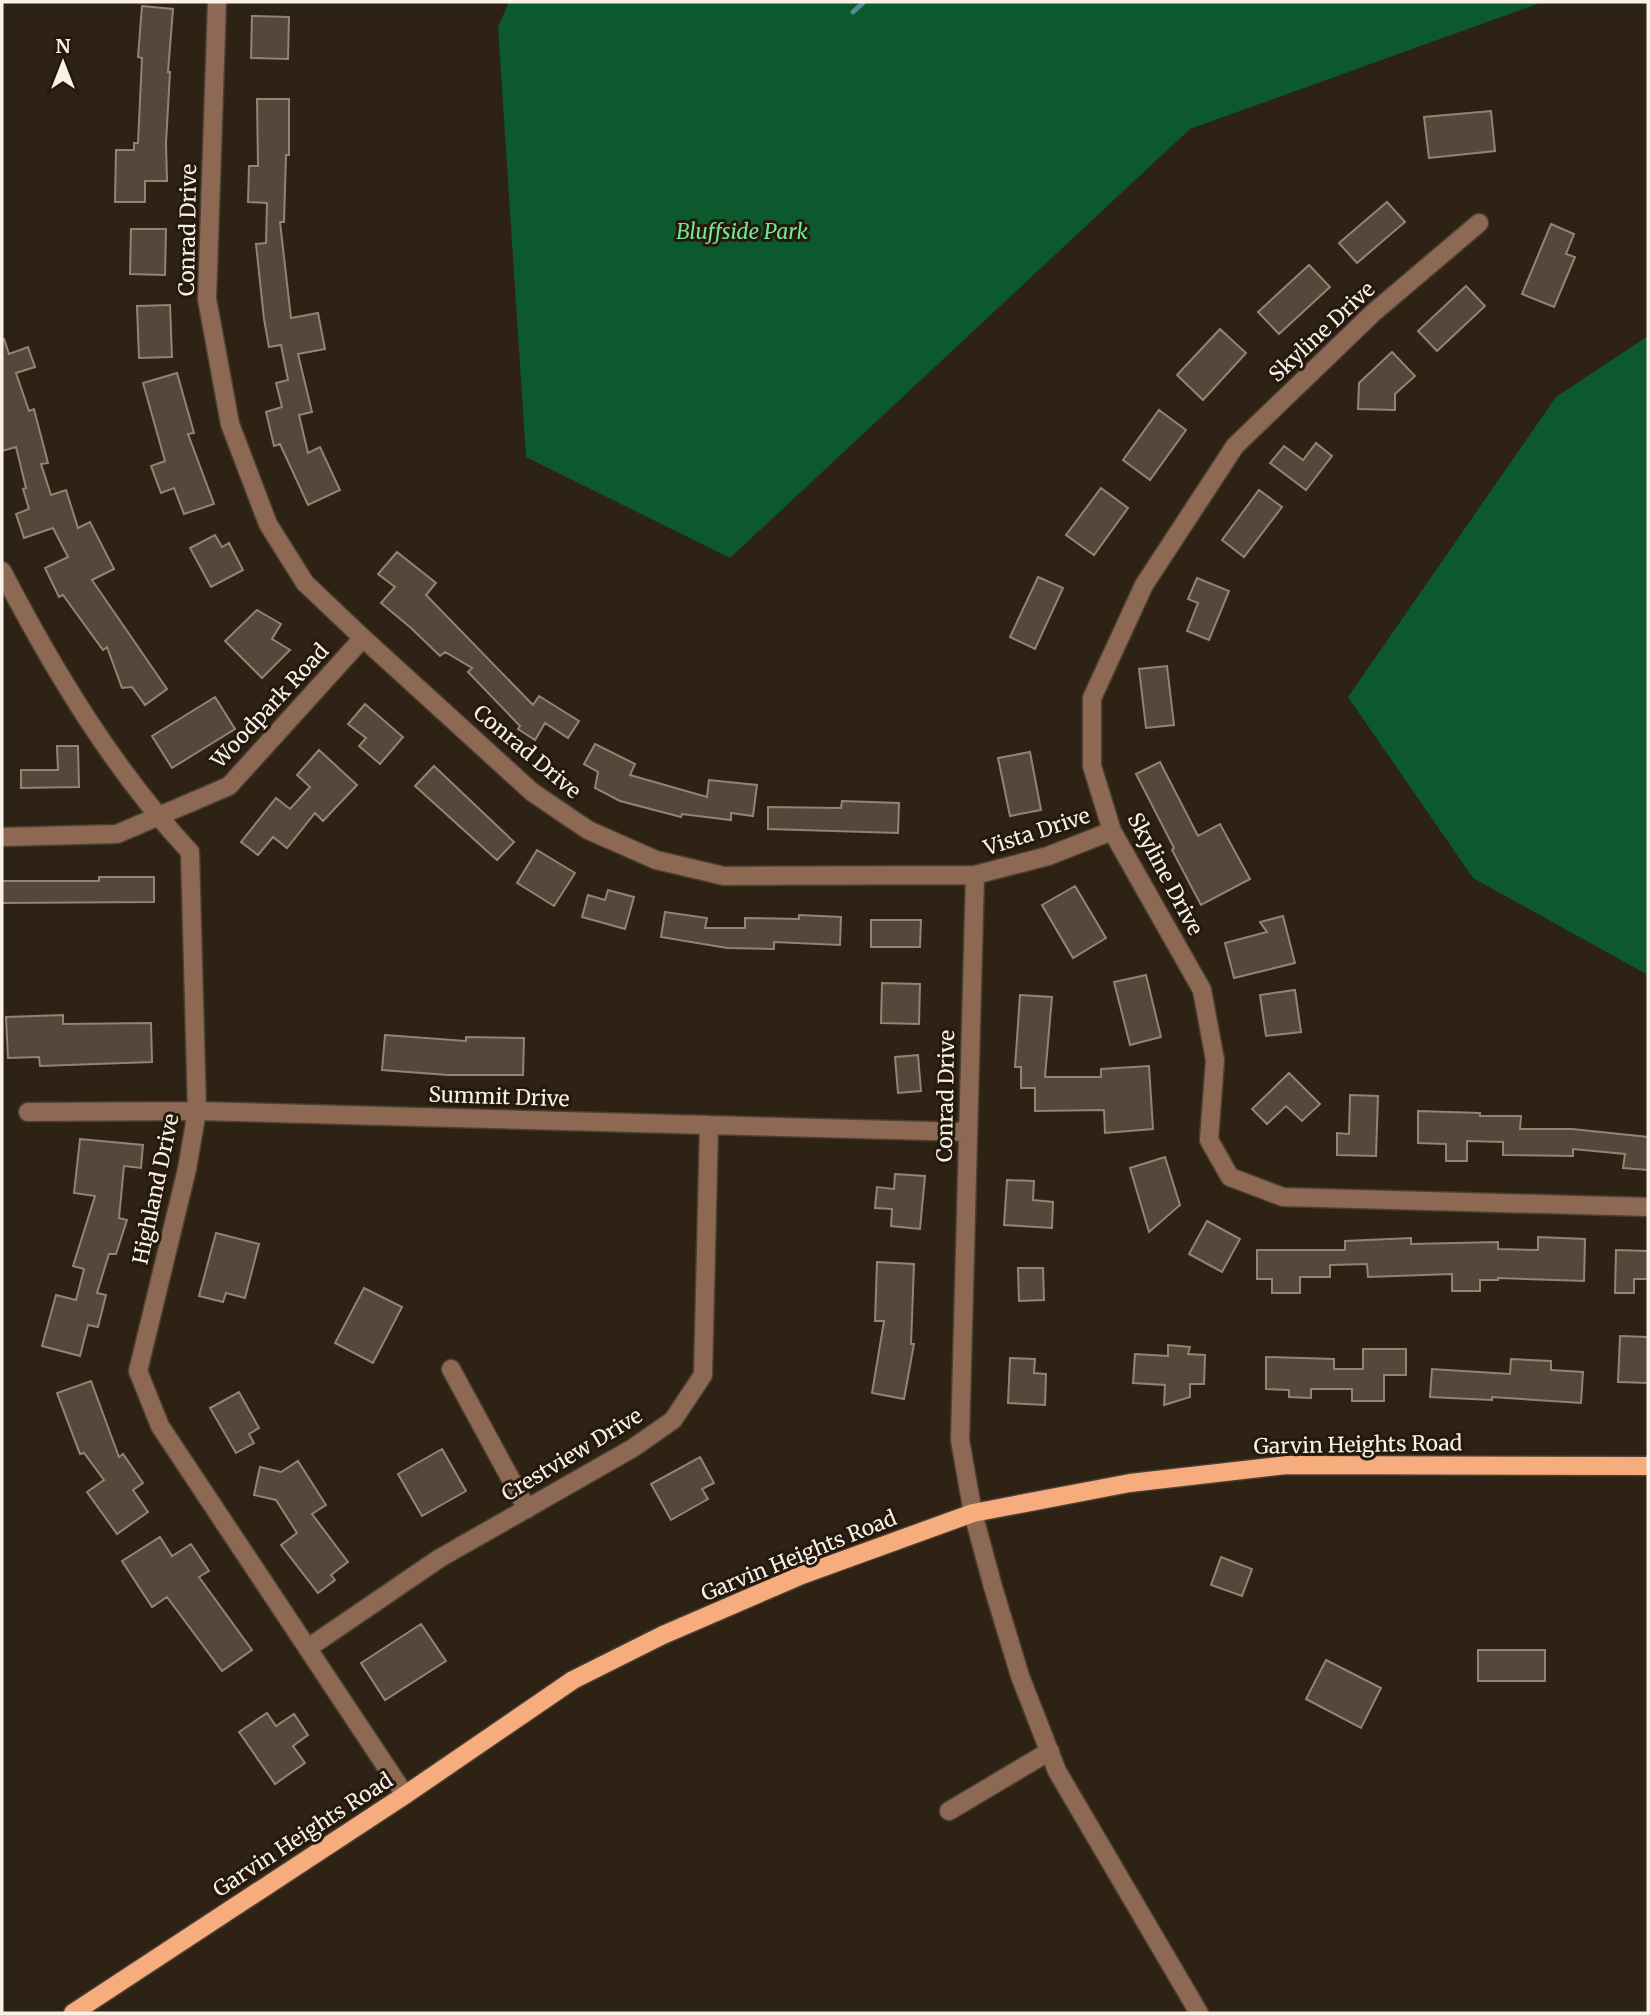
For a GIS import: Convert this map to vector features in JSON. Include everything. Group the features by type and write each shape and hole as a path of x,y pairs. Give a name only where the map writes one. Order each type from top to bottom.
{"main road":[{"name":"Garvin Heights Road","path":"74,2013 405,1795 573,1680 641,1646 802,1575 973,1513 1130,1483 1287,1465 1648,1466"}],"street":[{"name":"Conrad Drive","path":"217,2 207,299 230,424 268,524 305,583 532,792 588,830 656,860 724,876 975,875 960,1440 973,1513 1020,1676 1057,1771 1199,2013"},
{"name":"Skyline Drive","path":"1479,223 1373,313 1235,446 1144,585 1092,698 1092,766 1112,831 1202,990 1215,1060 1209,1140 1230,1177 1283,1197 1648,1207"},
{"name":"Highland Drive","path":"2,571 36,636 92,727 157,816 190,852 197,1111 187,1169 138,1371 160,1426 405,1795"},
{"name":"Woodpark Road","path":"2,837 117,834 229,786 363,638"},
{"name":"Vista Drive","path":"975,875 1048,856 1112,831"},
{"name":"Summit Drive","path":"28,1112 197,1111 968,1132"},
{"name":"Crestview Drive","path":"308,1648 440,1558 633,1448 673,1420 704,1375 709,1125"},
{"path":"451,1370 527,1509"},
{"path":"949,1811 1050,1751"}],"green space":[{"name":"Bluffside Park","path":"509,2 1543,2 1190,129 730,558 526,457 498,27"},
{"path":"1648,336 1648,975 1473,878 1348,697 1556,397"}],"building":[{"path":"142,6 173,9 168,72 167,181 145,181 145,202 115,202 116,150 134,150 134,143 138,143 142,58 138,57"},
{"path":"252,16 289,17 288,59 251,58"},
{"path":"257,99 289,99 289,155 286,155 284,222 280,222 291,318 318,313 325,349 298,354 312,412 299,415 308,453 320,447 340,490 308,505 280,444 274,446 266,412 282,407 276,383 288,380 281,345 269,347 264,319 256,244 266,243 267,203 248,202 249,166 258,166"},
{"path":"1491,111 1495,151 1429,158 1424,117"},
{"path":"1387,202 1405,222 1357,263 1339,243"},
{"path":"1551,224 1574,234 1566,254 1575,257 1554,307 1522,294"},
{"path":"131,229 166,229 165,275 130,274"},
{"path":"1309,265 1330,287 1279,334 1258,312"},
{"path":"1466,286 1485,306 1437,351 1418,331"},
{"path":"170,305 172,357 139,358 137,306"},
{"path":"1220,329 1246,353 1203,400 1177,375"},
{"path":"2,339 9,354 28,347 35,367 16,373 29,411 34,409 48,463 41,464 51,495 66,490 78,528 90,522 114,569 92,580 167,689 145,705 132,687 122,688 107,647 103,650 63,595 59,597 45,568 68,557 53,528 24,538 16,514 29,509 16,447 2,451"},
{"path":"1392,352 1415,376 1395,394 1395,410 1358,409 1359,383"},
{"path":"177,373 194,433 188,434 214,504 184,514 174,488 161,493 151,466 165,461 143,383"},
{"path":"1159,410 1186,430 1150,480 1123,460"},
{"path":"1316,443 1332,456 1306,490 1270,463 1284,446 1303,460"},
{"path":"1101,488 1128,508 1094,555 1066,535"},
{"path":"1259,490 1282,507 1244,557 1222,540"},
{"path":"215,535 222,547 229,543 243,570 211,587 190,548"},
{"path":"397,552 436,583 426,595 533,705 539,696 579,721 568,738 545,723 535,740 518,729 520,726 468,672 472,668 445,652 440,656 381,603 395,587 378,574"},
{"path":"1038,577 1063,588 1035,649 1010,637"},
{"path":"1197,578 1229,591 1209,640 1187,631 1198,603 1188,599"},
{"path":"257,610 281,624 272,639 290,650 262,678 225,641"},
{"path":"1167,666 1174,725 1146,728 1139,669"},
{"path":"215,697 235,729 172,768 152,736"},
{"path":"365,704 403,737 380,764 359,746 366,738 348,724"},
{"path":"595,744 635,764 630,775 707,797 709,780 757,785 753,816 731,813 731,820 682,814 681,817 620,801 595,788 598,772 584,764"},
{"path":"57,746 78,746 79,787 21,788 21,770 58,770"},
{"path":"319,750 357,785 323,821 315,813 287,848 273,837 258,855 241,842 276,798 290,809 310,787 297,775"},
{"path":"1030,752 1041,810 1010,816 998,758"},
{"path":"1160,762 1198,836 1220,824 1250,879 1201,905 1136,774"},
{"path":"434,766 514,842 497,860 415,786"},
{"path":"842,801 899,803 898,833 768,829 768,807 841,808"},
{"path":"537,850 575,873 554,906 517,883"},
{"path":"99,877 154,877 154,902 2,903 2,881 99,881"},
{"path":"1075,886 1106,938 1073,958 1042,905"},
{"path":"608,890 634,897 625,929 582,917 588,895 605,900"},
{"path":"665,912 707,918 705,928 745,928 745,918 799,919 799,915 841,917 840,945 774,942 774,949 727,948 661,937"},
{"path":"1283,916 1295,963 1234,978 1225,943 1267,932 1260,922"},
{"path":"871,920 921,920 920,947 871,947"},
{"path":"1146,975 1161,1037 1130,1045 1114,982"},
{"path":"882,983 920,984 919,1024 881,1023"},
{"path":"1295,990 1301,1032 1266,1036 1260,995"},
{"path":"1020,995 1052,997 1045,1077 1101,1077 1101,1069 1149,1066 1153,1129 1105,1133 1104,1110 1035,1111 1035,1088 1021,1088 1021,1067 1015,1067"},
{"path":"63,1015 63,1024 151,1023 152,1062 40,1066 39,1057 8,1058 6,1017"},
{"path":"385,1035 466,1041 466,1037 524,1038 523,1075 448,1075 382,1070"},
{"path":"918,1055 921,1091 898,1093 895,1057"},
{"path":"1289,1073 1320,1104 1302,1121 1286,1106 1267,1124 1252,1109"},
{"path":"1350,1095 1378,1096 1376,1156 1337,1155 1337,1133 1349,1134"},
{"path":"1418,1111 1521,1116 1520,1129 1572,1129 1648,1137 1648,1170 1623,1168 1625,1154 1573,1149 1573,1156 1503,1155 1503,1142 1467,1141 1467,1161 1446,1161 1446,1144 1418,1143"},
{"path":"80,1139 143,1145 141,1168 124,1166 119,1218 127,1220 116,1254 109,1254 97,1293 106,1295 98,1327 88,1325 80,1356 42,1346 56,1295 76,1300 84,1269 73,1266 95,1196 74,1193"},
{"path":"1165,1157 1180,1205 1149,1232 1130,1168"},
{"path":"895,1174 925,1176 920,1229 891,1226 892,1209 875,1208 877,1187 894,1189"},
{"path":"1007,1180 1034,1181 1033,1200 1053,1202 1052,1228 1004,1225"},
{"path":"1207,1221 1240,1239 1222,1272 1189,1254"},
{"path":"216,1233 259,1244 245,1298 226,1293 223,1302 199,1296"},
{"path":"1538,1237 1585,1239 1584,1281 1498,1278 1480,1280 1480,1291 1452,1291 1452,1274 1368,1277 1367,1264 1330,1265 1330,1277 1300,1277 1300,1293 1272,1293 1272,1279 1257,1279 1257,1250 1345,1250 1345,1241 1411,1238 1411,1244 1498,1242 1498,1249 1538,1250"},
{"path":"1616,1250 1648,1251 1648,1279 1634,1279 1634,1293 1615,1293"},
{"path":"877,1262 914,1264 911,1344 914,1344 904,1399 872,1393 884,1321 875,1321"},
{"path":"1018,1268 1043,1268 1044,1300 1019,1301"},
{"path":"364,1288 402,1307 373,1363 335,1343"},
{"path":"1620,1336 1648,1337 1648,1383 1618,1382"},
{"path":"1168,1345 1190,1347 1188,1354 1205,1355 1204,1384 1190,1384 1190,1397 1164,1405 1165,1385 1133,1383 1135,1354 1168,1356"},
{"path":"1363,1349 1406,1349 1406,1375 1384,1375 1384,1401 1352,1401 1352,1389 1311,1389 1311,1398 1289,1397 1289,1390 1266,1389 1266,1357 1334,1359 1334,1369 1363,1369"},
{"path":"1010,1358 1035,1359 1034,1373 1046,1374 1045,1405 1008,1403"},
{"path":"1511,1359 1551,1361 1551,1370 1583,1372 1581,1403 1492,1397 1492,1400 1430,1397 1432,1369 1510,1374"},
{"path":"91,1381 119,1457 123,1454 143,1483 133,1490 148,1512 117,1534 87,1492 104,1480 84,1453 80,1454 57,1393"},
{"path":"239,1392 259,1428 249,1434 254,1443 236,1453 210,1408"},
{"path":"442,1449 466,1491 422,1516 398,1474"},
{"path":"700,1457 714,1483 702,1489 708,1499 671,1520 651,1484"},
{"path":"298,1461 326,1505 312,1514 348,1562 331,1575 335,1580 318,1593 281,1545 297,1533 276,1500 254,1495 260,1467 281,1472"},
{"path":"160,1537 172,1556 191,1544 209,1571 199,1577 252,1650 222,1671 167,1597 152,1607 122,1561"},
{"path":"1221,1557 1252,1569 1242,1596 1211,1585"},
{"path":"421,1624 446,1661 385,1700 361,1663"},
{"path":"1478,1650 1545,1650 1545,1681 1478,1681"},
{"path":"1326,1660 1381,1688 1361,1728 1306,1699"},
{"path":"267,1713 276,1726 294,1714 308,1735 293,1746 305,1763 275,1784 239,1732"}],"waterway":[{"path":"853,12 864,2"}]}
